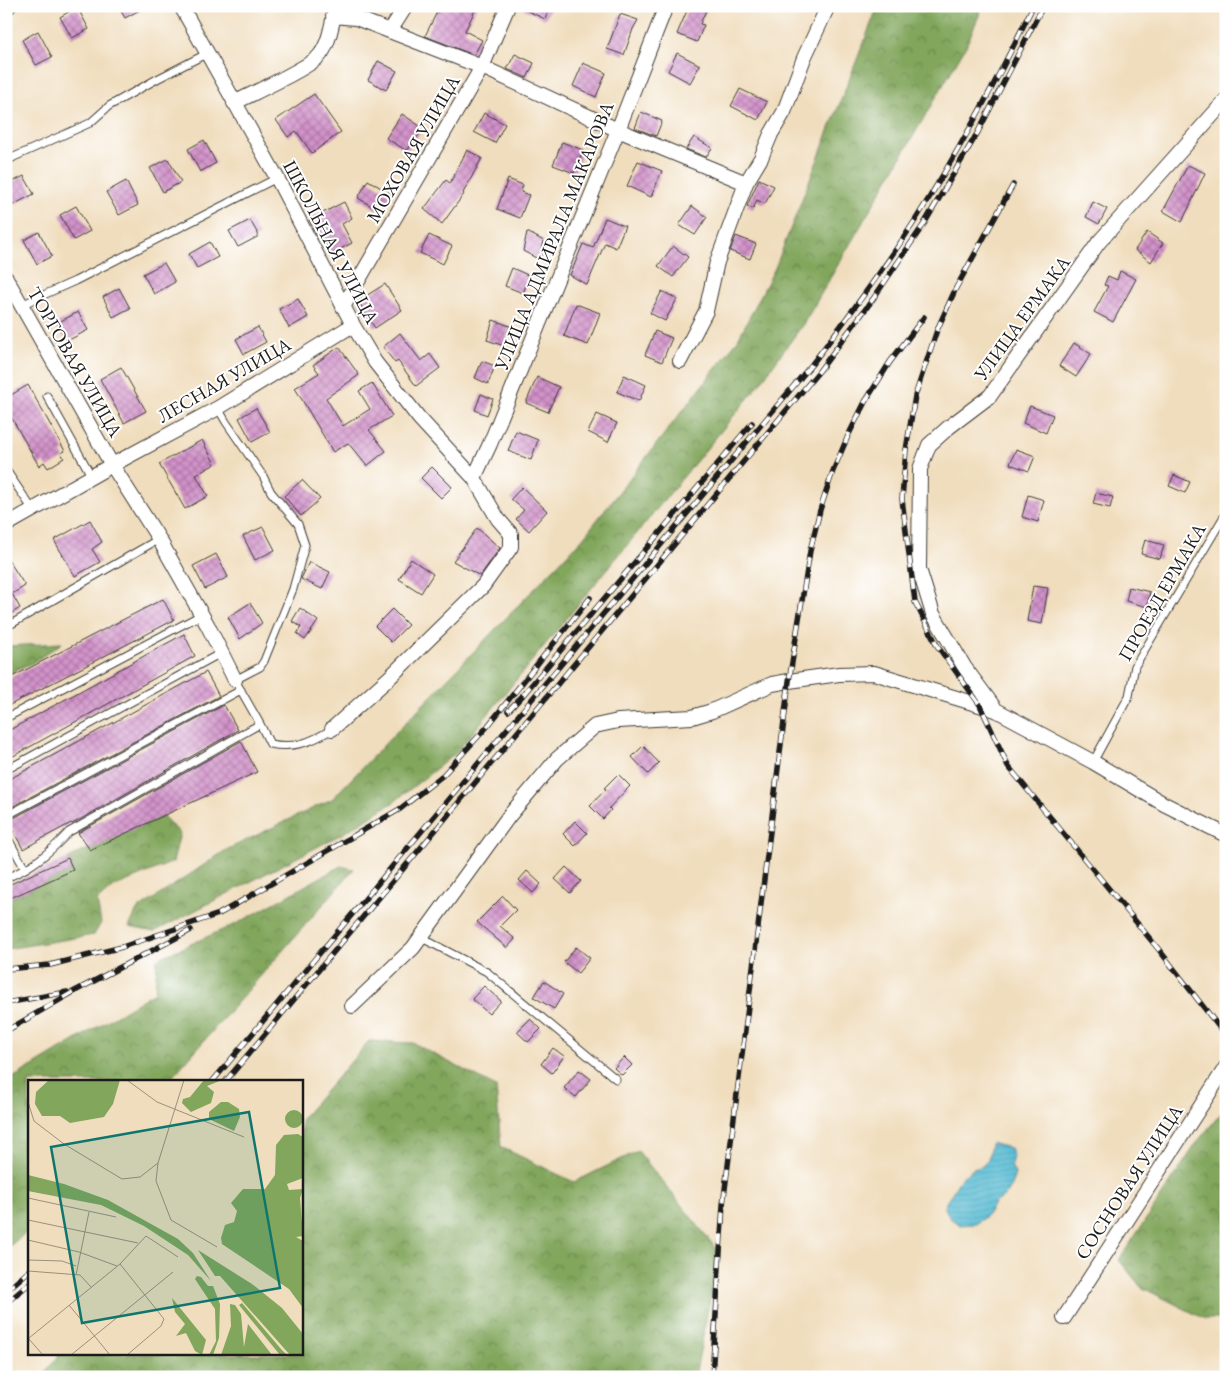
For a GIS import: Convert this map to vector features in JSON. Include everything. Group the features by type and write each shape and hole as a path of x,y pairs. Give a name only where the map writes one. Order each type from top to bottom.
{"street":[{"name":"ШКОЛЬНАЯ УЛИЦА","path":"181,6 276,178 343,307 375,362 419,418 474,478 498,519 511,534 511,547 483,586 389,678 332,729"},
{"path":"390,31 406,6"},
{"name":"МОХОВАЯ УЛИЦА","path":"343,307 482,67 508,6"},
{"name":"УЛИЦА АДМИРАЛА МАКАРОВА","path":"474,478 490,444 618,130 666,6"},
{"path":"680,361 706,311 717,262 746,183 784,112 804,58 828,6"},
{"path":"234,103 320,56 327,41 335,11 482,67 618,130 746,183"},
{"name":"УЛИЦА ЕРМАКА","path":"996,710 965,668 933,614 919,569 920,469 929,445 949,427 990,396 1099,242 1226,100"},
{"name":"ТОРГОВАЯ УЛИЦА","path":"6,278 112,465 159,539 238,685"},
{"name":"ЛЕСНАЯ УЛИЦА","path":"6,525 218,408 353,325"},
{"path":"352,1006 413,948 509,816 557,759 595,726 618,721 692,717 712,711 772,684 839,674 874,673 996,710 1093,762 1164,804 1226,835"},
{"name":"СОСНОВАЯ УЛИЦА","path":"1064,1318 1226,1067"}],"lane":[{"path":"6,162 60,135 90,124 109,106 208,53"},
{"path":"21,305 75,281 276,178"},
{"path":"47,396 92,477"},
{"path":"6,816 238,685 260,667 264,661 293,589 304,545 298,524 271,492 263,476 218,408"},
{"path":"6,470 33,510"},
{"name":"ПРОЕЗД ЕРМАКА","path":"1093,762 1129,696 1135,666 1223,518"},
{"path":"6,628 159,539"},
{"path":"6,718 201,615"},
{"path":"6,770 221,653"},
{"path":"238,685 270,744 282,747 292,746 315,740 332,729"},
{"path":"6,878 25,869 51,850 69,832 260,724"},
{"path":"6,835 25,869"},
{"path":"420,937 487,972 616,1079"}],"green space":[{"path":"878,6 983,6 966,46 804,323 755,390 456,753 394,802 342,834 154,932 129,927 137,910 226,850 332,799 583,538 737,341 775,268"},
{"path":"62,643 32,663 6,674 6,646"},
{"path":"163,816 180,833 173,862 113,887 97,901 101,923 94,935 6,949 6,900 73,870 68,858"},
{"path":"341,866 354,869 170,1080 28,1080 28,1231 6,1249 6,1082 155,992 157,959 238,923"},
{"path":"369,1041 413,1043 496,1087 501,1147 574,1182 638,1151 719,1252 695,1377 41,1377 58,1356 302,1356 302,1118"},
{"path":"1226,1107 1226,1319 1205,1319 1141,1287 1119,1260 1198,1141"}],"water":[{"path":"991,1143 1010,1148 1013,1155 1011,1165 1015,1174 1011,1186 1004,1197 995,1202 987,1215 976,1224 960,1225 950,1218 944,1206 961,1178 973,1169 981,1167 988,1160"}],"building":[{"path":"118,6 147,6 125,18"},
{"path":"440,6 477,6 465,31 482,40 474,55 425,36"},
{"path":"517,6 551,6 545,19"},
{"path":"689,6 708,6 700,24 704,25 697,42 677,34"},
{"path":"77,7 89,29 72,38 60,17"},
{"path":"620,14 638,20 624,55 607,49"},
{"path":"38,31 52,57 36,65 22,40"},
{"path":"677,53 700,65 690,83 668,71"},
{"path":"515,54 534,63 527,78 507,69"},
{"path":"378,61 397,71 386,90 368,80"},
{"path":"583,63 606,73 596,97 573,86"},
{"path":"740,89 767,102 758,120 731,106"},
{"path":"314,94 341,132 312,153 296,131 288,137 276,120"},
{"path":"641,112 662,121 656,136 635,128"},
{"path":"484,113 505,124 495,143 474,132"},
{"path":"402,114 423,128 407,151 386,138"},
{"path":"694,137 712,148 706,157 686,149"},
{"path":"204,140 216,163 200,172 188,149"},
{"path":"562,142 583,150 574,173 553,165"},
{"path":"467,150 482,158 464,194 442,224 424,209 446,180 450,183"},
{"path":"168,159 181,182 163,192 150,168"},
{"path":"638,161 662,171 651,197 627,186"},
{"path":"1188,165 1205,173 1182,222 1163,211"},
{"path":"24,176 34,194 13,205 6,193 6,185"},
{"path":"508,179 523,185 521,192 529,195 520,218 497,209"},
{"path":"759,179 774,186 765,204 757,200 753,209 747,206"},
{"path":"368,180 391,194 381,212 358,198"},
{"path":"126,181 138,205 119,215 106,192"},
{"path":"344,202 352,218 342,224 352,243 331,254 320,234 317,236 309,220"},
{"path":"1093,202 1107,209 1099,224 1086,217"},
{"path":"76,206 90,231 74,240 60,215"},
{"path":"692,206 707,217 695,235 679,225"},
{"path":"605,218 625,226 616,248 605,243 587,285 570,275 583,244 593,248"},
{"path":"250,220 259,236 238,247 229,231"},
{"path":"39,232 52,256 37,264 24,240"},
{"path":"527,232 544,241 540,260 523,251"},
{"path":"1147,232 1163,243 1151,262 1135,250"},
{"path":"429,235 452,246 443,264 420,253"},
{"path":"736,236 756,244 750,259 730,251"},
{"path":"210,242 218,257 197,268 189,254"},
{"path":"673,246 688,257 673,277 658,266"},
{"path":"164,263 175,282 154,294 143,274"},
{"path":"512,268 530,276 523,293 505,286"},
{"path":"1120,271 1136,279 1113,322 1094,312 1108,286 1104,285 1108,276 1117,280"},
{"path":"385,284 402,310 375,328 358,301"},
{"path":"119,288 130,308 113,317 103,297"},
{"path":"662,291 677,299 665,321 650,313"},
{"path":"298,299 308,317 289,328 279,309"},
{"path":"576,304 600,313 588,345 564,336"},
{"path":"78,312 88,330 67,341 57,323"},
{"path":"493,320 510,326 504,346 487,340"},
{"path":"258,327 266,342 244,354 236,339"},
{"path":"655,331 672,338 662,362 645,355"},
{"path":"400,333 421,361 430,354 440,368 416,386 398,361 395,363 383,347"},
{"path":"1074,343 1091,354 1076,377 1059,366"},
{"path":"339,347 359,375 326,398 343,426 370,409 359,391 372,383 392,416 369,430 386,451 367,466 348,443 333,452 295,388 319,373 313,365"},
{"path":"482,361 495,366 488,384 475,378"},
{"path":"121,367 146,411 124,423 100,379"},
{"path":"624,375 646,385 639,401 617,392"},
{"path":"537,377 559,387 548,412 526,403"},
{"path":"28,385 65,451 61,453 64,458 48,468 44,462 39,466 6,408 6,398"},
{"path":"481,394 493,399 487,415 475,410"},
{"path":"1030,406 1053,415 1046,433 1023,423"},
{"path":"256,408 270,432 252,442 239,418"},
{"path":"597,414 617,423 608,442 588,432"},
{"path":"516,431 538,440 531,460 508,451"},
{"path":"202,440 215,464 196,475 208,496 185,509 159,464"},
{"path":"1016,449 1035,456 1029,471 1010,464"},
{"path":"432,467 452,487 441,498 421,478"},
{"path":"1174,475 1190,482 1185,493 1169,486"},
{"path":"302,480 320,499 301,516 284,496"},
{"path":"522,487 547,511 529,531 516,519 524,510 511,499"},
{"path":"1096,493 1113,497 1110,508 1093,504"},
{"path":"1028,495 1044,500 1038,522 1022,517"},
{"path":"90,520 102,542 92,549 100,562 75,576 54,540"},
{"path":"263,527 275,550 255,560 243,536"},
{"path":"477,528 500,548 480,576 453,561"},
{"path":"1145,540 1164,545 1160,559 1141,554"},
{"path":"216,554 228,577 205,589 193,566"},
{"path":"6,556 25,586 12,594 20,608 6,617"},
{"path":"411,559 433,574 421,593 399,579"},
{"path":"309,562 330,572 322,589 301,579"},
{"path":"1033,586 1048,588 1042,624 1027,621"},
{"path":"1129,587 1150,592 1147,607 1126,601"},
{"path":"163,599 174,620 6,707 6,680"},
{"path":"250,603 262,623 240,639 228,617"},
{"path":"300,608 318,621 305,640 297,634 301,627 292,621"},
{"path":"392,609 408,625 391,642 375,626"},
{"path":"184,634 195,656 6,760 6,732"},
{"path":"206,672 219,696 6,810 6,781"},
{"path":"224,705 238,730 72,824 23,849 8,821"},
{"path":"241,741 257,772 90,850 78,833"},
{"path":"643,746 659,763 648,774 632,757"},
{"path":"618,774 630,786 609,808 611,810 603,819 590,806"},
{"path":"575,821 587,833 575,846 563,834"},
{"path":"68,858 73,870 6,900 6,886"},
{"path":"566,867 581,881 570,893 555,879"},
{"path":"527,871 541,884 533,893 519,880"},
{"path":"503,896 516,910 500,926 515,939 507,948 477,922"},
{"path":"576,947 590,958 578,973 564,962"},
{"path":"544,981 563,994 554,1009 534,997"},
{"path":"484,986 501,1001 489,1014 472,999"},
{"path":"530,1019 541,1029 528,1042 517,1032"},
{"path":"553,1048 564,1056 552,1073 541,1064"},
{"path":"624,1057 632,1065 622,1075 614,1068"},
{"path":"579,1070 591,1079 576,1097 564,1088"}],"railway":[{"path":"214,1080 812,364 866,293 916,219 978,114 1033,6"},
{"path":"227,1080 820,370 873,299 924,224 978,132 1043,6"},
{"path":"1013,185 956,288 937,330 915,396 906,450 902,499 915,602 938,647 980,705 1008,766 1160,951 1226,1036"},
{"path":"712,1377 723,1205 789,681 810,551 820,510 833,471 848,436 865,402 890,362 924,317"},
{"path":"508,711 752,423"},
{"path":"6,969 50,965 122,947 219,914 400,809 443,775 487,727 590,598"},
{"path":"6,1031 75,991 191,930"},
{"path":"6,1003 67,992"},
{"path":"6,1291 28,1272"},
{"path":"6,1303 28,1285"}]}
